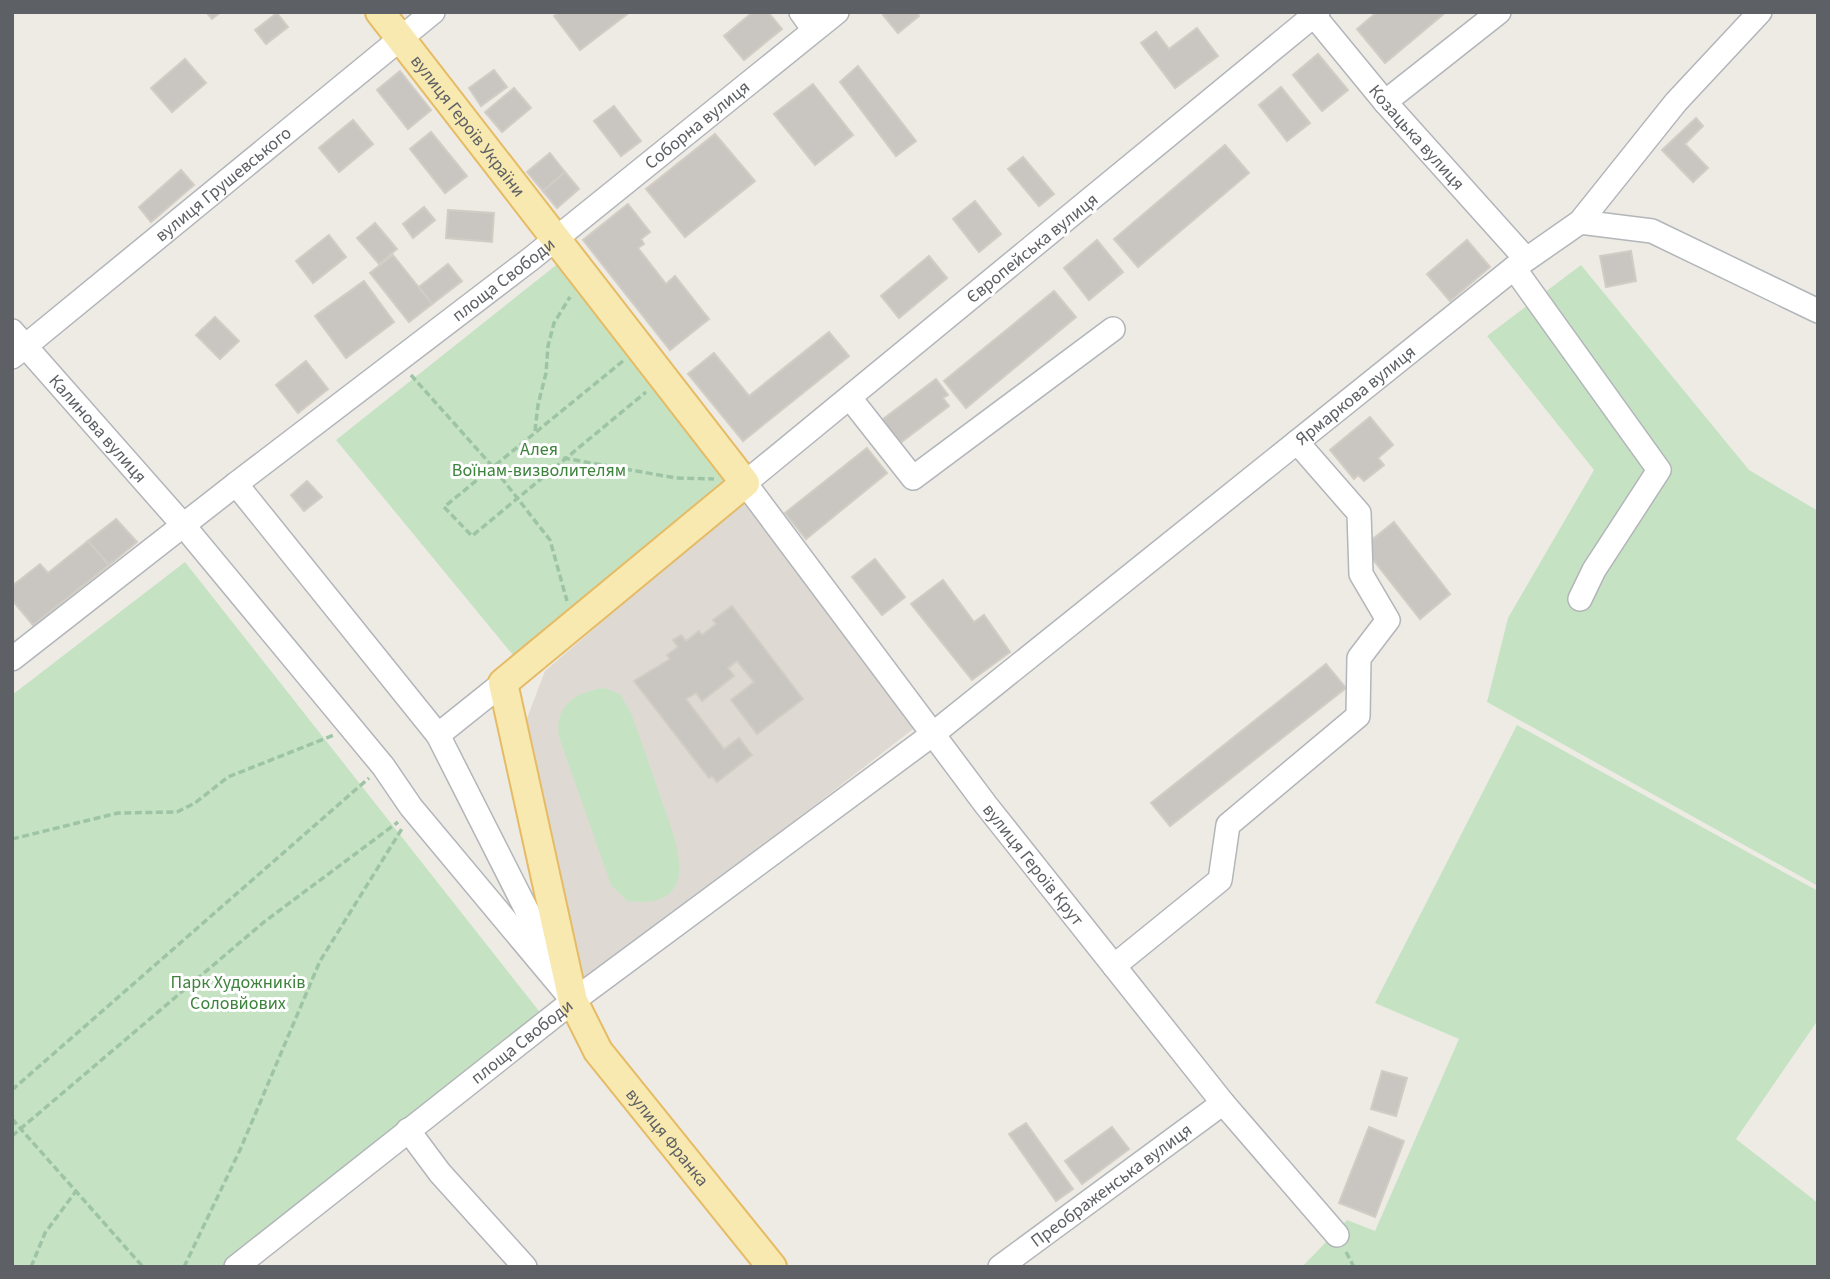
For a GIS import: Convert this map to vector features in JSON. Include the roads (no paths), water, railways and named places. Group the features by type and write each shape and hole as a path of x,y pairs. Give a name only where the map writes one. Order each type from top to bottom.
{"main road":[{"name":"вулиця Героїв України","path":"380,12 558,238"},
{"name":"площа Свободи","path":"558,238 746,483"},
{"path":"503,683 746,483"},
{"name":"вулиця Франка","path":"503,683 573,1001 598,1051 772,1267"}],"street":[{"name":"вулиця Грушевського","path":"17,345 433,12"},
{"name":"Соборна вулиця","path":"558,238 808,21 837,12"},
{"path":"1385,102 1499,12"},
{"name":"Ярмаркова вулиця","path":"573,1001 933,734 1520,263 1580,222 1676,102 1760,12"},
{"name":"Козацька вулиця","path":"1314,13 1520,263 1659,470 1594,570 1580,599"},
{"name":"Європейська вулиця","path":"746,483 1314,13"},
{"path":"1580,222 1652,231 1818,312"},
{"name":"площа Свободи","path":"12,659 558,238"},
{"path":"850,398 913,478 1113,329"},
{"name":"Калинова вулиця","path":"17,345 184,526 573,1001"},
{"path":"1114,966 1220,880 1228,825 1358,716 1359,658 1388,620 1361,574 1359,513 1297,442"},
{"name":"вулиця Героїв Крут","path":"746,483 933,734 1114,966 1223,1103 1337,1235"},
{"name":"площа Свободи","path":"236,484 438,735 573,1001 236,1267"},
{"path":"438,735 503,683"},
{"name":"Преображенська вулиця","path":"1000,1267 1223,1103"},
{"path":"408,1130 467,1204 524,1267"}],"park label":[{"name":"Алея Воїнам-визволителям","path":"539,459"},
{"name":"Парк Художників Соловйових","path":"238,992"}]}
